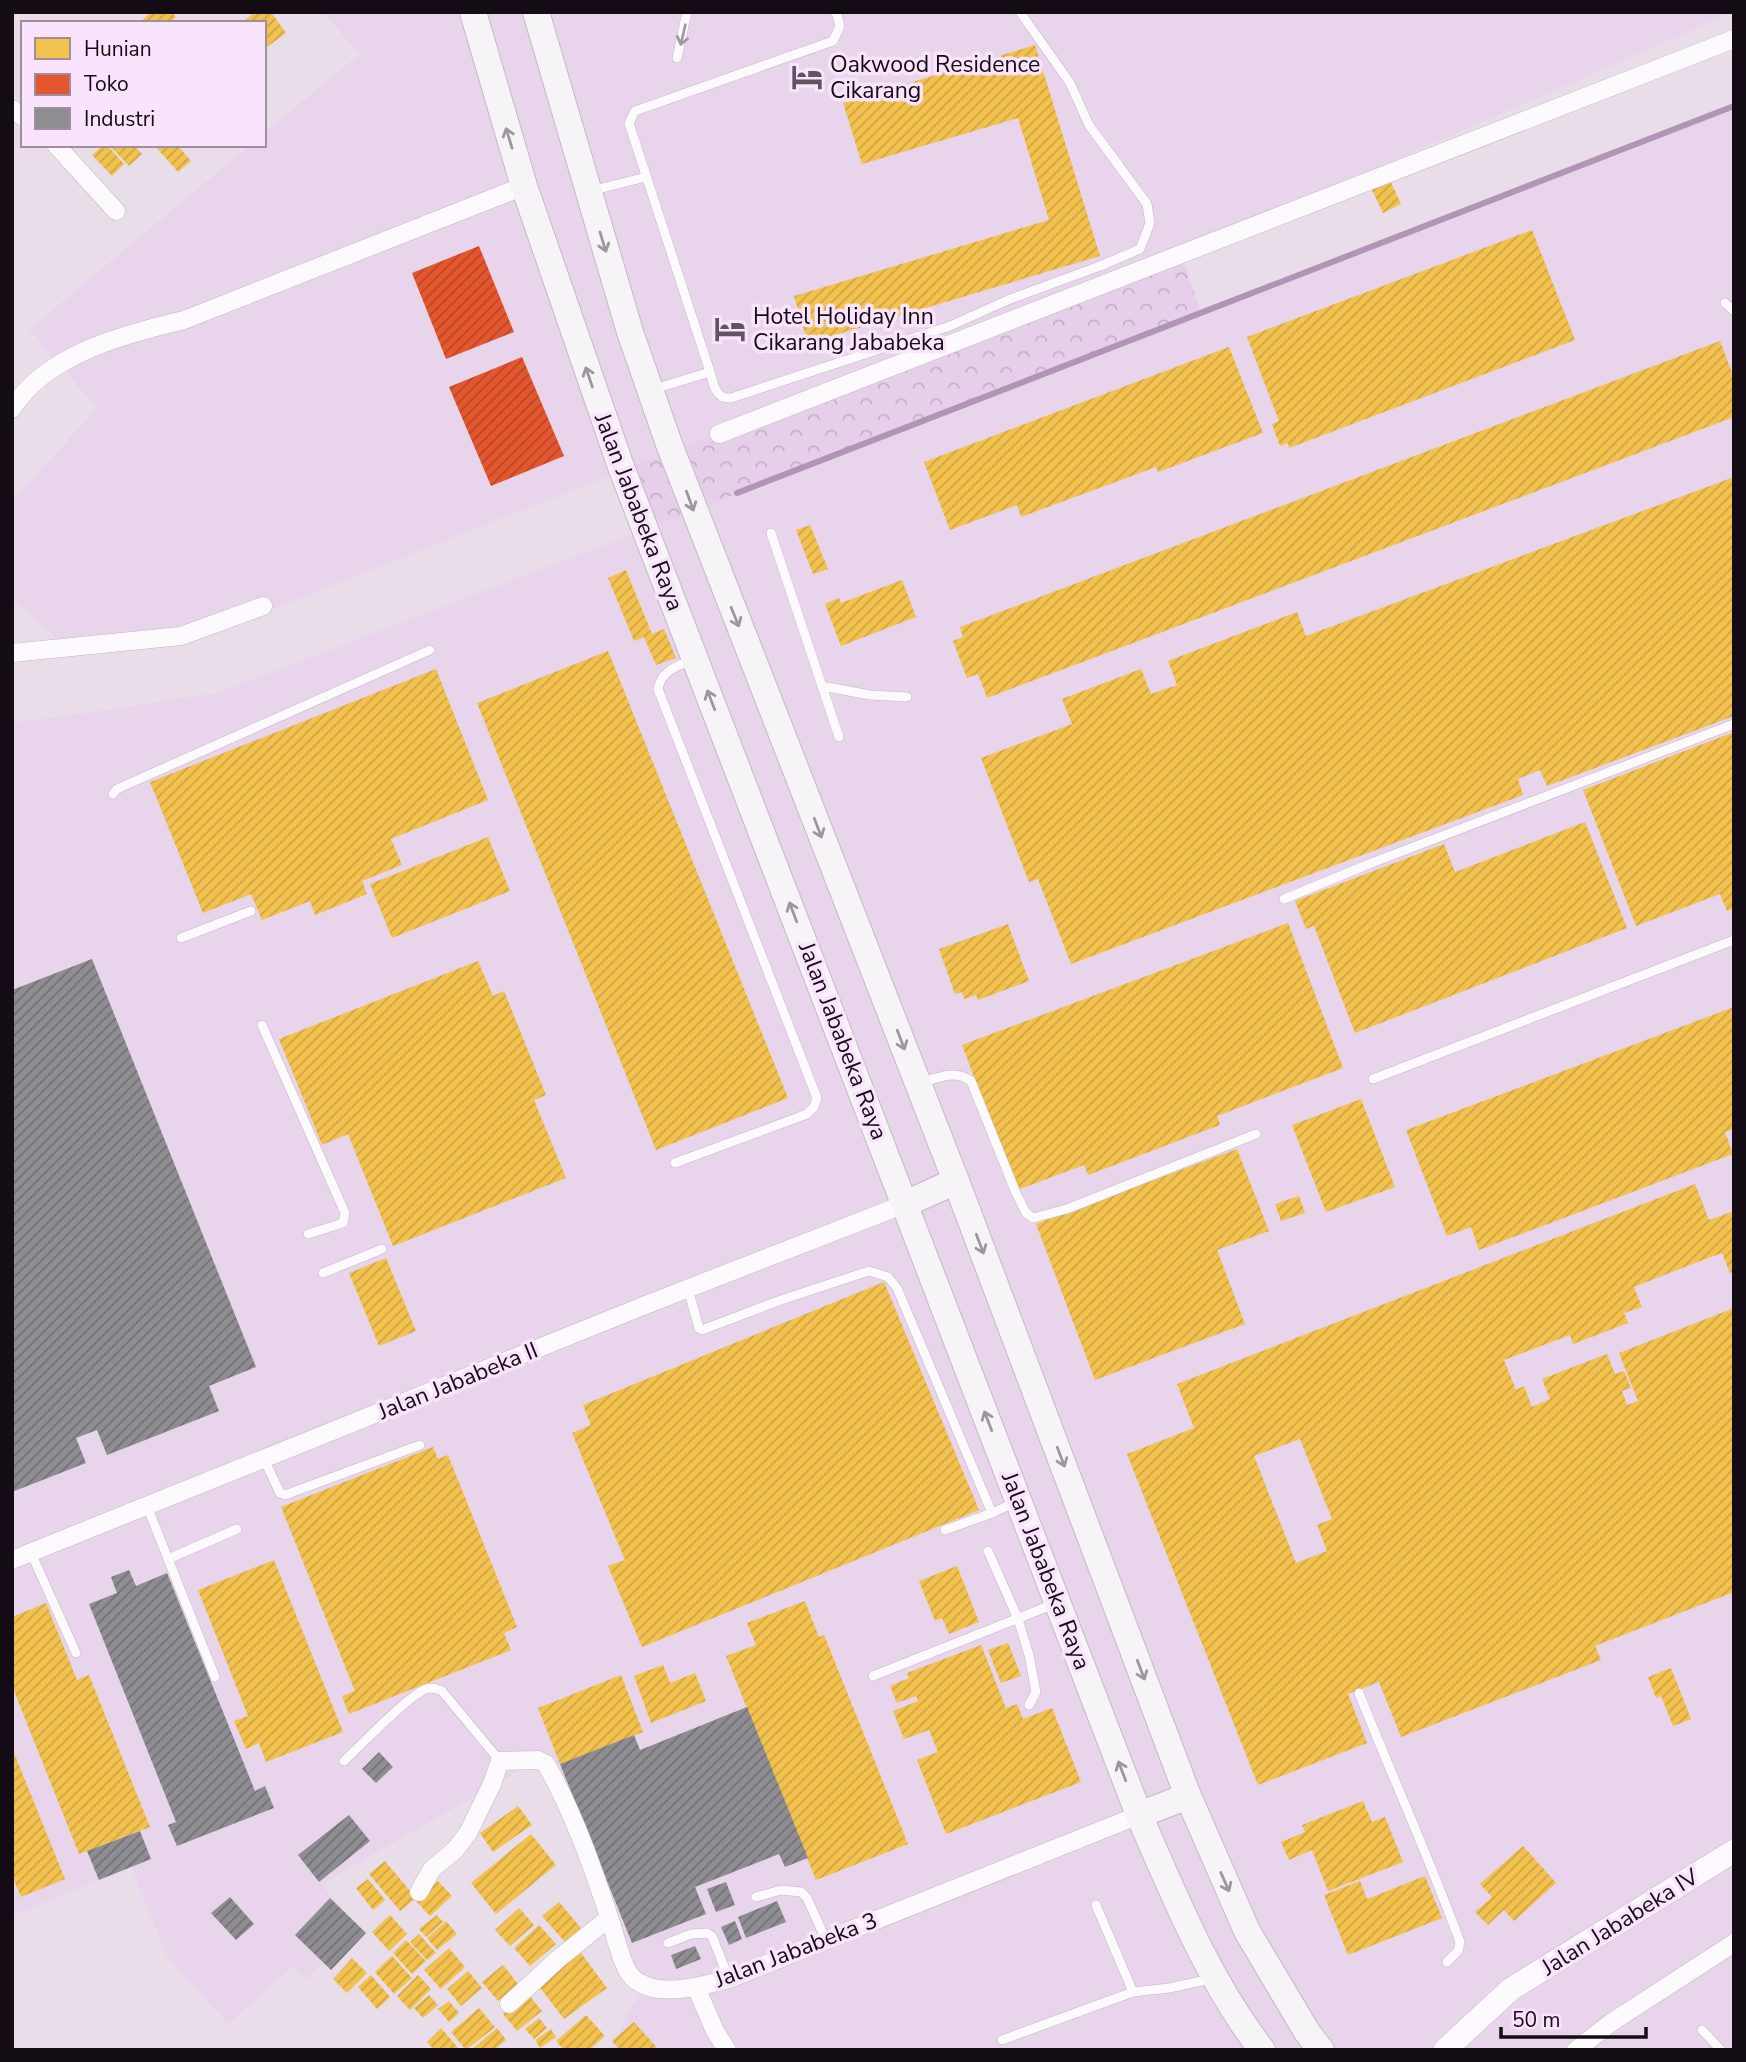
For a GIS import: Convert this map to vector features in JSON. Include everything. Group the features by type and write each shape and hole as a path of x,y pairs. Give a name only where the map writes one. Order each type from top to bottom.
{"main road":[{"name":"Jalan Jababeka Raya","path":"473,12 524,186 620,464 1139,1815 1215,1978 1262,2050"},
{"path":"536,12 650,390 709,553 956,1181 1188,1796 1247,1931 1307,2032 1321,2050"},
{"path":"905,1204 956,1181"},
{"path":"1139,1815 1188,1796"}],"street":[{"path":"719,434 1734,38"},
{"path":"58,147 116,211"},
{"path":"12,409 22,393 41,377 79,353 134,332 184,320 524,186"},
{"path":"12,653 172,638 202,630 263,607"},
{"name":"Jalan Jababeka II","path":"12,1560 905,1204"},
{"name":"Jalan Jababeka 3","path":"500,1761 538,1760 546,1764 569,1807 618,1949 632,1977 639,1983 654,1988 696,1987 729,1979 1139,1815"},
{"path":"419,1892 432,1869 454,1850 468,1833 500,1761"},
{"name":"Jalan Jababeka IV","path":"1445,2050 1511,1989 1734,1851"},
{"path":"509,2004 609,1917"},
{"path":"1576,2050 1612,2022 1734,1943"},
{"path":"696,1987 715,2031 727,2050"}],"lane":[{"path":"677,58 687,12"},
{"path":"836,12 840,26 832,41 635,111 629,124 710,372 718,395 723,399 950,326 1008,300 1140,249 1150,223 1147,204 1089,125 1070,83 1020,12"},
{"path":"588,191 646,177"},
{"path":"1725,303 1734,311"},
{"path":"650,390 710,372"},
{"path":"771,533 839,737"},
{"path":"113,794 117,789 430,650"},
{"path":"675,1163 807,1114 814,1107 817,1098 658,689 662,677 668,671 695,658"},
{"path":"822,686 870,695 907,697"},
{"path":"1284,899 1734,724"},
{"path":"181,938 251,911"},
{"path":"1373,1079 1734,940"},
{"path":"262,1025 345,1213 343,1223 308,1234"},
{"path":"918,1083 951,1074 964,1076 971,1081 1016,1193 1026,1213 1033,1218 1067,1209 1256,1134"},
{"path":"323,1273 382,1249"},
{"path":"688,1289 699,1328 702,1330 869,1271 888,1277 897,1288 992,1513"},
{"path":"264,1459 280,1493 285,1496 420,1445"},
{"path":"945,1530 1019,1501"},
{"path":"147,1506 215,1677"},
{"path":"169,1559 237,1529"},
{"path":"988,1551 1018,1619 1029,1655 1036,1692 1029,1705"},
{"path":"31,1553 76,1653"},
{"path":"873,1676 1058,1602"},
{"path":"344,1761 424,1689 435,1688 442,1690 500,1761"},
{"path":"1359,1693 1436,1877 1460,1942 1458,1951 1447,1962"},
{"path":"756,1897 781,1890 801,1892 807,1898 826,1940"},
{"path":"1096,1905 1133,1992"},
{"path":"668,1944 691,1934 707,1933 712,1937 729,1979"},
{"path":"1002,2040 1133,1992 1169,1988 1215,1978"},
{"path":"1702,2030 1721,2050"}],"shaded area":[{"path":"322,12 1733,12 1181,254 1200,310 1734,105 1734,2050 609,2050 647,1980 638,1973 547,1755 321,1884 361,1931 306,1979 292,1966 229,2024 168,1958 131,1866 12,1916 12,722 217,693 639,532 611,475 215,632 64,645 12,598 12,502 97,408 29,330 248,147 266,147 266,131 360,54"}],"green space":[{"path":"1181,254 1200,311 639,532 611,475"}],"building: Hunian":[{"path":"151,12 171,12 176,17 171,21 141,21"},
{"path":"255,12 271,12 286,33 266,48 266,21 244,21"},
{"path":"1035,45 1100,256 808,343 794,296 1049,220 1018,118 862,164 843,103"},
{"path":"101,147 109,147 124,164 112,176 92,155"},
{"path":"111,147 136,147 142,154 129,166"},
{"path":"156,147 179,147 191,161 178,172"},
{"path":"1388,176 1401,204 1383,213 1369,184"},
{"path":"1532,230 1575,340 1289,448 1288,443 1280,446 1272,424 1279,421 1247,337"},
{"path":"1720,341 1734,378 1734,417 987,698 978,674 967,678 953,641 963,637 960,627"},
{"path":"1229,347 1263,433 1158,472 1156,467 1021,517 1017,505 950,530 924,462"},
{"path":"1734,477 1734,716 1547,786 1540,770 1518,779 1523,795 1071,964 1038,879 1029,882 981,758 1072,724 1062,699 1141,669 1151,694 1177,685 1168,661 1297,612 1306,636"},
{"path":"810,525 828,569 813,574 796,530"},
{"path":"626,570 652,634 664,629 676,658 656,665 644,637 634,641 608,578"},
{"path":"902,580 916,617 841,646 825,604 839,598 841,603"},
{"path":"608,651 788,1098 656,1150 477,703"},
{"path":"436,669 488,800 391,839 402,865 362,881 367,894 315,915 310,901 262,920 251,894 203,913 150,782"},
{"path":"1734,732 1734,908 1727,911 1720,894 1636,926 1583,790"},
{"path":"1585,822 1627,928 1355,1033 1314,926 1306,929 1295,901 1444,844 1455,872"},
{"path":"488,837 510,891 392,938 370,884"},
{"path":"1288,923 1343,1068 1217,1116 1220,1125 1088,1175 1084,1165 1017,1190 962,1045"},
{"path":"1008,924 1029,981 978,1000 976,995 964,999 962,992 955,994 939,949"},
{"path":"478,961 493,996 504,991 546,1095 534,1100 566,1178 393,1246 348,1134 322,1145 279,1039"},
{"path":"1734,1007 1734,1129 1725,1132 1733,1154 1479,1250 1471,1227 1447,1236 1406,1130"},
{"path":"1361,1099 1395,1187 1326,1212 1292,1125"},
{"path":"1237,1149 1269,1231 1217,1250 1245,1324 1095,1380 1036,1224"},
{"path":"1695,1184 1709,1220 1734,1211 1734,1271 1730,1273 1722,1253 1695,1263 1634,1287 1642,1307 1624,1313 1628,1323 1573,1344 1570,1335 1504,1360 1516,1390 1524,1386 1532,1407 1550,1399 1542,1379 1607,1354 1615,1374 1624,1371 1631,1388 1622,1391 1627,1405 1638,1401 1619,1353 1734,1308 1734,1592 1595,1646 1601,1660 1401,1737 1379,1682 1348,1694 1367,1743 1258,1785 1127,1454 1194,1428 1177,1384","holes":["1300,1439 1332,1519 1317,1525 1327,1551 1296,1563 1254,1456"]},
{"path":"1299,1196 1305,1213 1281,1221 1275,1204"},
{"path":"386,1258 416,1331 379,1346 349,1273"},
{"path":"884,1282 979,1510 642,1647 608,1566 625,1560 572,1433 591,1425 583,1405"},
{"path":"433,1447 438,1459 448,1455 517,1627 504,1633 511,1650 349,1714 342,1696 355,1691 281,1507"},
{"path":"274,1560 343,1732 266,1762 259,1743 246,1749 234,1721 248,1716 198,1590"},
{"path":"957,1566 979,1622 949,1634 942,1618 935,1621 919,1581"},
{"path":"805,1601 819,1637 824,1635 908,1844 816,1880 726,1656 756,1645 747,1623"},
{"path":"46,1603 77,1680 89,1675 150,1827 79,1854 12,1686 12,1617"},
{"path":"1008,1643 1021,1676 1001,1683 988,1650"},
{"path":"981,1645 1006,1708 1017,1704 1023,1719 1052,1708 1081,1782 946,1834 917,1760 938,1752 929,1730 904,1739 893,1711 918,1701 916,1696 897,1703 890,1686 909,1678 907,1673"},
{"path":"663,1665 670,1683 695,1673 706,1701 651,1723 634,1676"},
{"path":"1671,1668 1691,1719 1673,1726 1661,1696 1656,1698 1648,1677"},
{"path":"621,1675 643,1732 560,1764 538,1708"},
{"path":"12,1748 65,1879 21,1897 12,1875"},
{"path":"1363,1801 1372,1822 1385,1817 1403,1862 1328,1891 1312,1850 1289,1860 1281,1842 1305,1832 1302,1825"},
{"path":"518,1806 532,1825 493,1852 480,1833"},
{"path":"531,1834 556,1865 496,1914 471,1883"},
{"path":"1523,1846 1556,1883 1514,1921 1504,1910 1488,1925 1475,1912 1492,1897 1480,1884"},
{"path":"385,1861 416,1898 400,1911 369,1874"},
{"path":"1425,1876 1442,1918 1348,1955 1324,1895 1360,1881 1367,1899"},
{"path":"368,1879 385,1900 373,1910 356,1888"},
{"path":"438,1881 452,1896 430,1916 416,1901"},
{"path":"559,1902 581,1928 565,1942 542,1916"},
{"path":"519,1908 534,1925 510,1946 495,1930"},
{"path":"390,1915 407,1934 389,1951 372,1932"},
{"path":"437,1915 443,1922 426,1937 419,1929"},
{"path":"446,1921 457,1934 437,1950 427,1938"},
{"path":"539,1925 556,1944 530,1966 514,1948"},
{"path":"419,1934 436,1953 427,1960 410,1942"},
{"path":"406,1940 426,1961 412,1974 393,1953"},
{"path":"449,1948 465,1967 441,1989 424,1970"},
{"path":"581,1953 607,1988 564,2019 538,1985"},
{"path":"392,1956 412,1978 394,1994 375,1972"},
{"path":"352,1958 367,1973 347,1993 333,1979"},
{"path":"503,1965 518,1984 498,2001 482,1982"},
{"path":"468,1971 482,1988 461,2006 447,1989"},
{"path":"371,1975 390,1997 377,2009 358,1987"},
{"path":"418,1975 431,1989 410,2010 397,1996"},
{"path":"528,1994 542,2011 517,2031 503,2014"},
{"path":"429,1995 438,2005 423,2018 414,2008"},
{"path":"449,2001 459,2013 449,2022 438,2009"},
{"path":"479,2008 495,2027 466,2050 451,2032"},
{"path":"586,2015 605,2036 589,2050 564,2050 556,2041"},
{"path":"539,2018 547,2028 534,2039 525,2029"},
{"path":"634,2022 659,2050 620,2050 612,2041"},
{"path":"441,2028 458,2050 434,2050 427,2042"},
{"path":"497,2028 506,2040 494,2050 471,2050"},
{"path":"551,2029 556,2037 540,2048 535,2040"}],"building: Toko":[{"path":"479,246 514,332 446,359 412,273"},
{"path":"522,357 564,456 491,486 449,387"}],"building: Industri":[{"path":"92,959 256,1367 209,1386 219,1411 107,1455 97,1430 76,1438 86,1463 12,1492 12,990"},
{"path":"129,1570 136,1586 167,1573 255,1791 265,1786 274,1808 177,1846 168,1825 176,1822 89,1604 117,1593 111,1577"},
{"path":"747,1707 808,1858 785,1867 779,1854 695,1887 706,1914 632,1943 560,1764 634,1735 640,1750"},
{"path":"379,1752 393,1767 376,1783 362,1769"},
{"path":"349,1815 370,1841 319,1882 298,1855"},
{"path":"140,1831 151,1859 99,1880 87,1851"},
{"path":"726,1882 735,1905 716,1912 707,1889"},
{"path":"230,1897 254,1924 236,1940 211,1913"},
{"path":"330,1898 366,1933 331,1970 295,1935"},
{"path":"777,1901 786,1922 746,1938 738,1917"},
{"path":"735,1921 742,1939 729,1945 721,1927"},
{"path":"695,1946 701,1959 676,1969 671,1955"}],"waterway":[{"path":"737,493 1734,106"}],"place":[{"name":"Oakwood Residence Cikarang","path":"807,77"},
{"name":"Hotel Holiday Inn Cikarang Jababeka","path":"730,329"}]}
